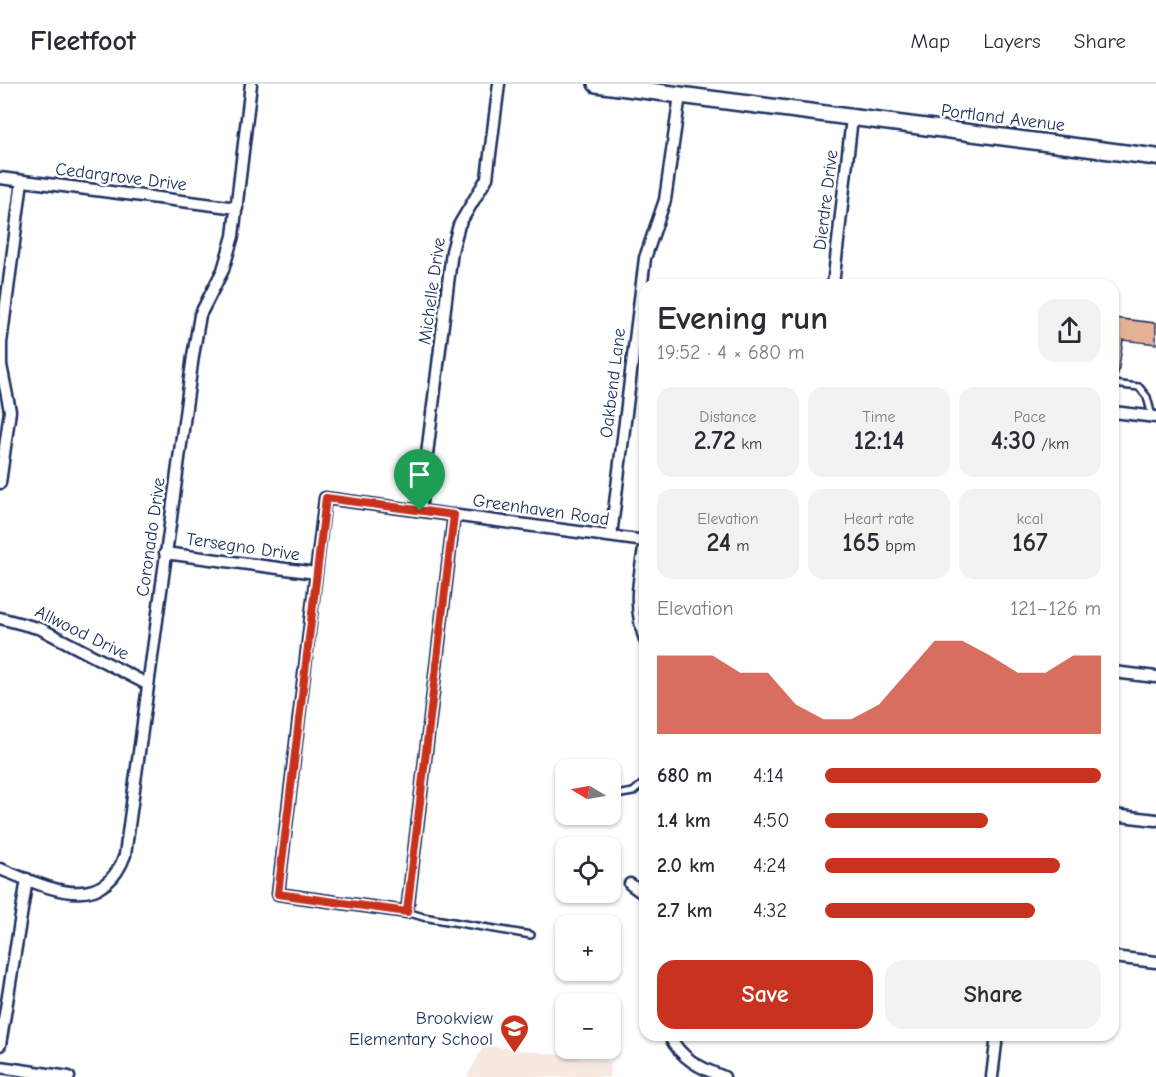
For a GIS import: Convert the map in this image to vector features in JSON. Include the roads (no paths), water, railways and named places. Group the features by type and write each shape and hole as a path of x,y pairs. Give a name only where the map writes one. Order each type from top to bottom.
{"main road":[{"name":"Portland Avenue","path":"596,84 1156,157"}],"street":[{"name":"Coronado Drive","path":"0,869 72,892 88,892 105,885 120,867 125,855 198,325 204,306 226,260 237,208 251,84"},
{"name":"Michelle Drive","path":"420,511 452,252 459,225 487,178 500,84"},
{"name":"Oakbend Lane","path":"642,279 645,258 665,200 680,95"},
{"name":"Dierdre Drive","path":"834,279 852,118"},
{"name":"Cedargrove Drive","path":"0,178 237,208"},
{"path":"0,483 10,411 1,365 1,343 21,181"},
{"name":"Oakbend Lane","path":"611,536 639,307"},
{"path":"1119,413 1154,417"},
{"name":"Greenhaven Road","path":"316,573 326,498 639,540"},
{"path":"316,573 278,894 407,912 454,515"},
{"name":"Tersegno Drive","path":"165,553 316,573"},
{"name":"Allwood Drive","path":"0,618 40,629 147,684"},
{"path":"1119,673 1156,677"},
{"path":"1119,816 1156,820"},
{"path":"0,1046 27,879"},
{"path":"630,884 639,891"},
{"path":"1119,958 1156,962"},
{"path":"673,1041 682,1056 697,1067 724,1077"},
{"path":"992,1077 997,1041"},
{"path":"0,1067 69,1077"}],"lane":[{"path":"1119,385 1139,387 1147,397 1154,417"},
{"path":"639,566 634,592 639,624"},
{"path":"621,794 633,792 639,787"},
{"path":"407,912 423,917 531,935"}],"place":[{"name":"Brookview Elementary School","path":"514,1054"}]}
